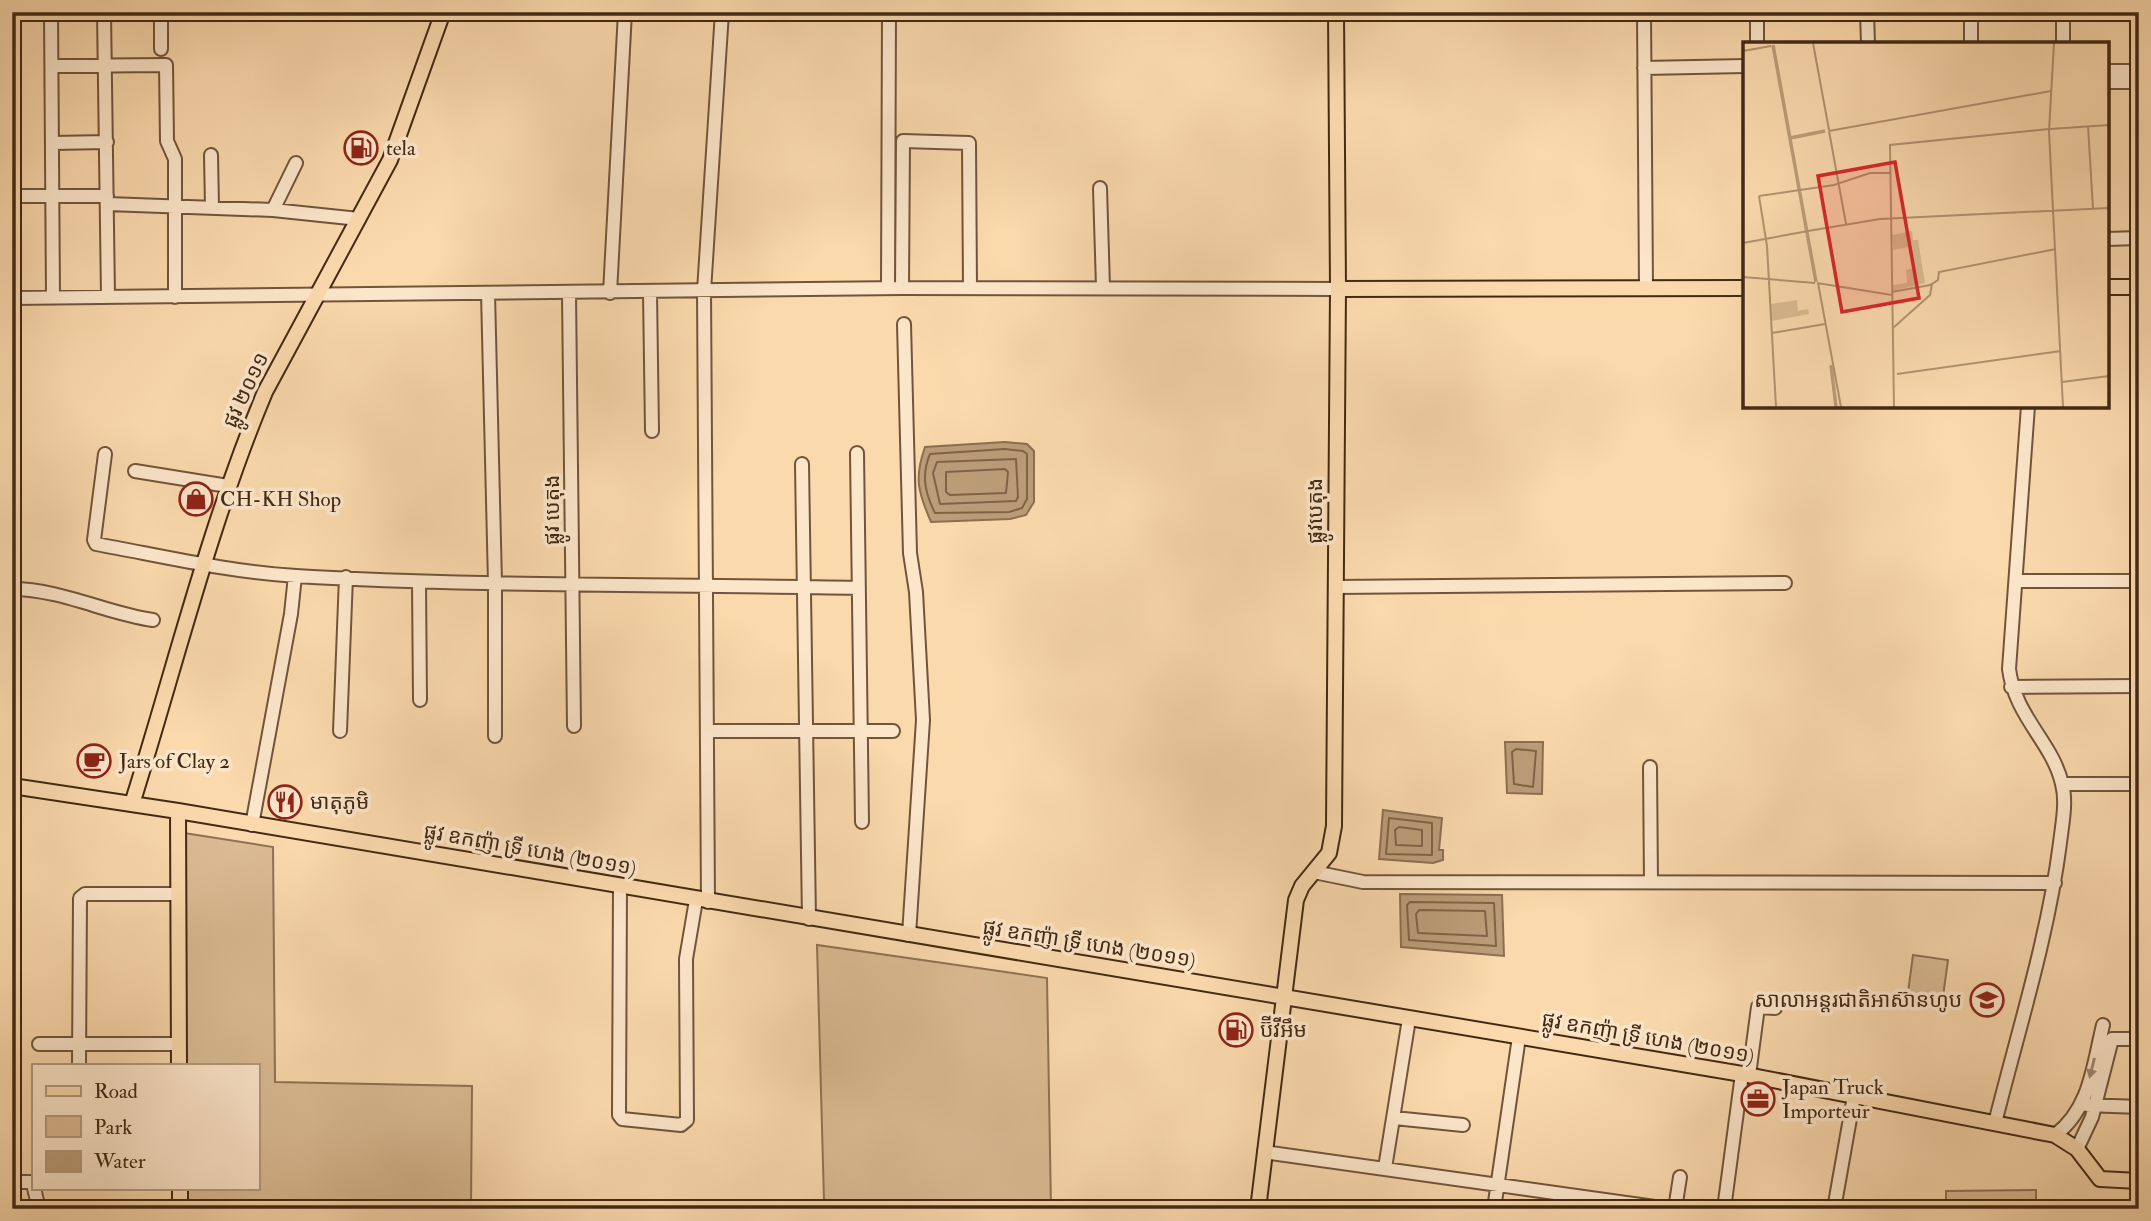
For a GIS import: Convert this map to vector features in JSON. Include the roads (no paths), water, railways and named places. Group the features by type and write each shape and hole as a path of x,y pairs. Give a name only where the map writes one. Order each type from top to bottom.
{"main road":[{"name":"ផ្លូវ ២០១១","path":"132,804 228,486 265,392 390,160 443,12"},
{"name":"ផ្លូវបេតុង","path":"1258,1209 1296,900 1302,886 1329,853 1334,826 1338,289 1336,12"},
{"path":"2109,287 2139,287"},
{"path":"1338,289 1743,288"},
{"name":"ផ្លូវ ឧកញ៉ា ទ្រី ហេង (២០១១)","path":"12,786 178,811 1746,1075 2054,1135 2077,1150 2100,1179 2139,1181"},
{"path":"178,811 179,1064"},
{"path":"180,1190 180,1209"}],"street":[{"path":"51,12 54,298"},
{"path":"104,12 108,297"},
{"path":"161,12 161,50"},
{"path":"610,293 625,12"},
{"path":"620,887 619,1115 622,1119 681,1125 687,1120 686,959 702,901 708,731 704,291 722,12"},
{"path":"888,288 889,12"},
{"path":"1644,12 1646,288"},
{"path":"1757,12 1757,42"},
{"path":"1867,12 1868,42"},
{"path":"1971,12 1971,42"},
{"path":"2063,12 2063,42"},
{"path":"2138,12 2139,57"},
{"path":"52,66 166,65 167,141 174,159 175,297"},
{"path":"1644,68 1743,66"},
{"path":"2109,71 2139,71"},
{"path":"2109,82 2139,82"},
{"path":"902,288 903,141 969,143 970,288"},
{"path":"52,143 107,142"},
{"path":"211,155 212,207"},
{"path":"273,210 296,163"},
{"path":"1100,188 1103,287"},
{"path":"12,196 53,196 273,210 359,219"},
{"path":"2109,239 2139,238"},
{"path":"12,298 319,293 569,294 888,288 1338,289"},
{"path":"488,293 495,583 495,736"},
{"path":"650,293 652,431"},
{"name":"ផ្លូវ បេតុង","path":"569,294 574,726"},
{"path":"904,324 910,553 917,604 922,720 909,935"},
{"path":"1995,1123 2055,883 2061,832 2062,784 2011,687 2009,669 2028,408"},
{"path":"857,453 862,822"},
{"path":"105,454 95,544 295,576 419,582 859,588"},
{"path":"802,464 809,919"},
{"path":"135,471 228,486"},
{"path":"252,825 291,614 295,576"},
{"path":"340,731 346,577"},
{"path":"2016,581 2139,581"},
{"path":"419,582 420,700"},
{"path":"1335,587 1785,583"},
{"path":"12,589 83,599 131,617 153,620"},
{"path":"2011,687 2139,687"},
{"path":"708,731 893,731"},
{"path":"1650,767 1651,882"},
{"path":"2062,784 2139,784"},
{"path":"1314,872 1363,882 2055,883"},
{"path":"79,1064 80,898 85,894 178,894"},
{"path":"1724,1209 1758,1007 1775,1008"},
{"path":"1385,1168 1409,1019"},
{"path":"2054,1135 2089,1105 2103,1025"},
{"path":"1494,1209 1519,1037"},
{"path":"2077,1150 2089,1105 2112,1040 2139,1039"},
{"path":"39,1044 178,1044"},
{"path":"1835,1209 1854,1096"},
{"path":"2089,1105 2139,1107"},
{"path":"1394,1118 1463,1125"},
{"path":"1264,1152 1669,1209"},
{"path":"1675,1209 1680,1177"},
{"path":"12,1182 32,1184"},
{"path":"34,1190 39,1209"}],"water":[{"path":"1005,442 1027,444 1034,451 1034,502 1026,515 1010,519 931,522 919,485 919,468 925,447"},
{"path":"1505,742 1543,742 1542,794 1507,793"},
{"path":"1383,810 1442,818 1439,850 1443,850 1443,860 1433,863 1379,859"},
{"path":"1400,894 1502,895 1504,956 1401,947"}],"place":[{"name":"tela","path":"361,148"},
{"name":"CH-KH Shop","path":"196,499"},
{"name":"Jars of Clay 2","path":"94,761"},
{"name":"មាតុភូមិ","path":"285,802"},
{"name":"សាលាអន្ដរជាតិអាស៊ានហូប","path":"1987,1000"},
{"name":"ប៊ីវីអឹម","path":"1236,1030"},
{"name":"Japan Truck Importeur","path":"1758,1099"}]}
